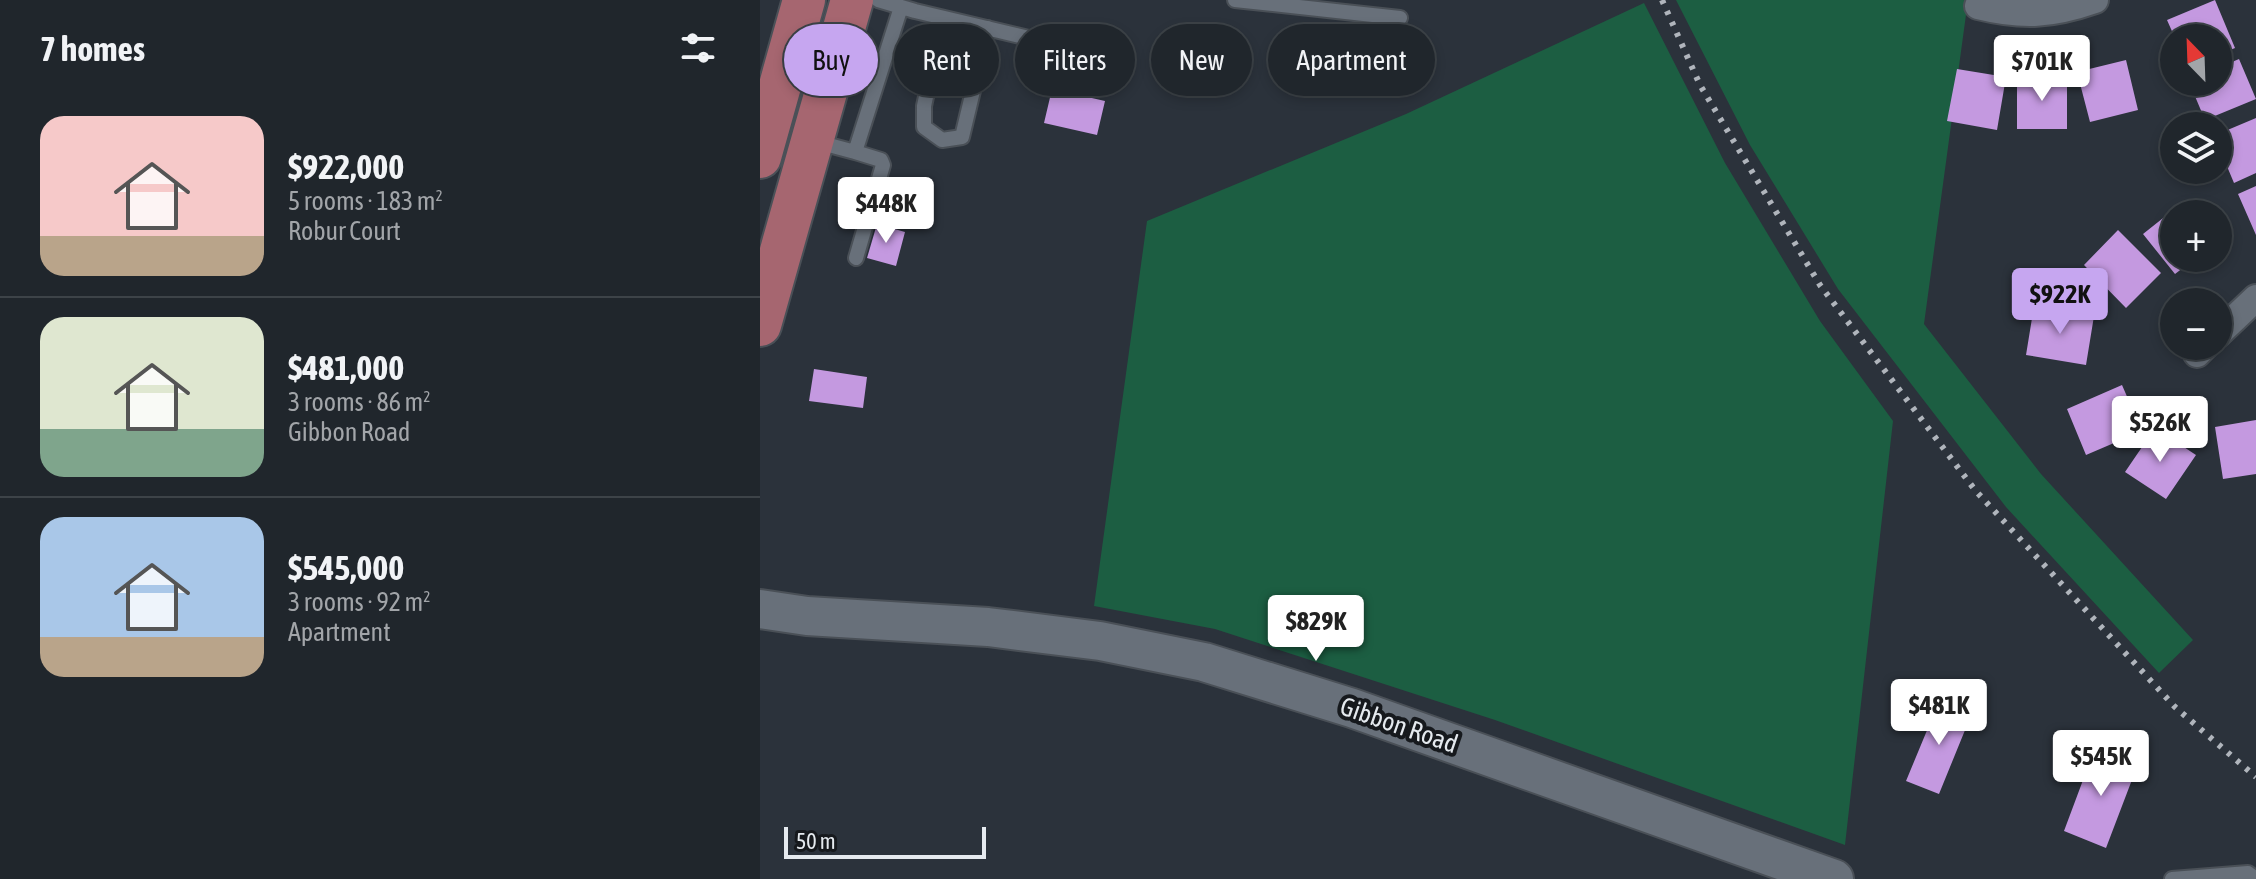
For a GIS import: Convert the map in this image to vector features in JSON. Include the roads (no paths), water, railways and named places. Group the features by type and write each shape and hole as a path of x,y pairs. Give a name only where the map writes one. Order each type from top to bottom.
{"main road":[{"path":"760,157 804,0"},
{"path":"760,325 852,0"},
{"name":"Gibbon Road","path":"760,609 807,616 988,627 1100,641 1204,662 1352,708 1834,879"}],"street":[{"path":"1978,6 2037,15 2070,9 2095,0"},
{"path":"2232,321 2256,298"}],"lane":[{"path":"878,0 970,24"},
{"path":"1235,0 1400,18"},
{"path":"855,152 901,7"},
{"path":"942,24 943,18"},
{"path":"926,96 924,127 942,140 962,137 972,96"},
{"path":"812,140 881,160 883,165 856,258"},
{"path":"2172,879 2248,873 2256,879"}],"railway":[{"path":"1662,0 1700,85 1820,285 1975,490 2175,707 2256,777"}]}
